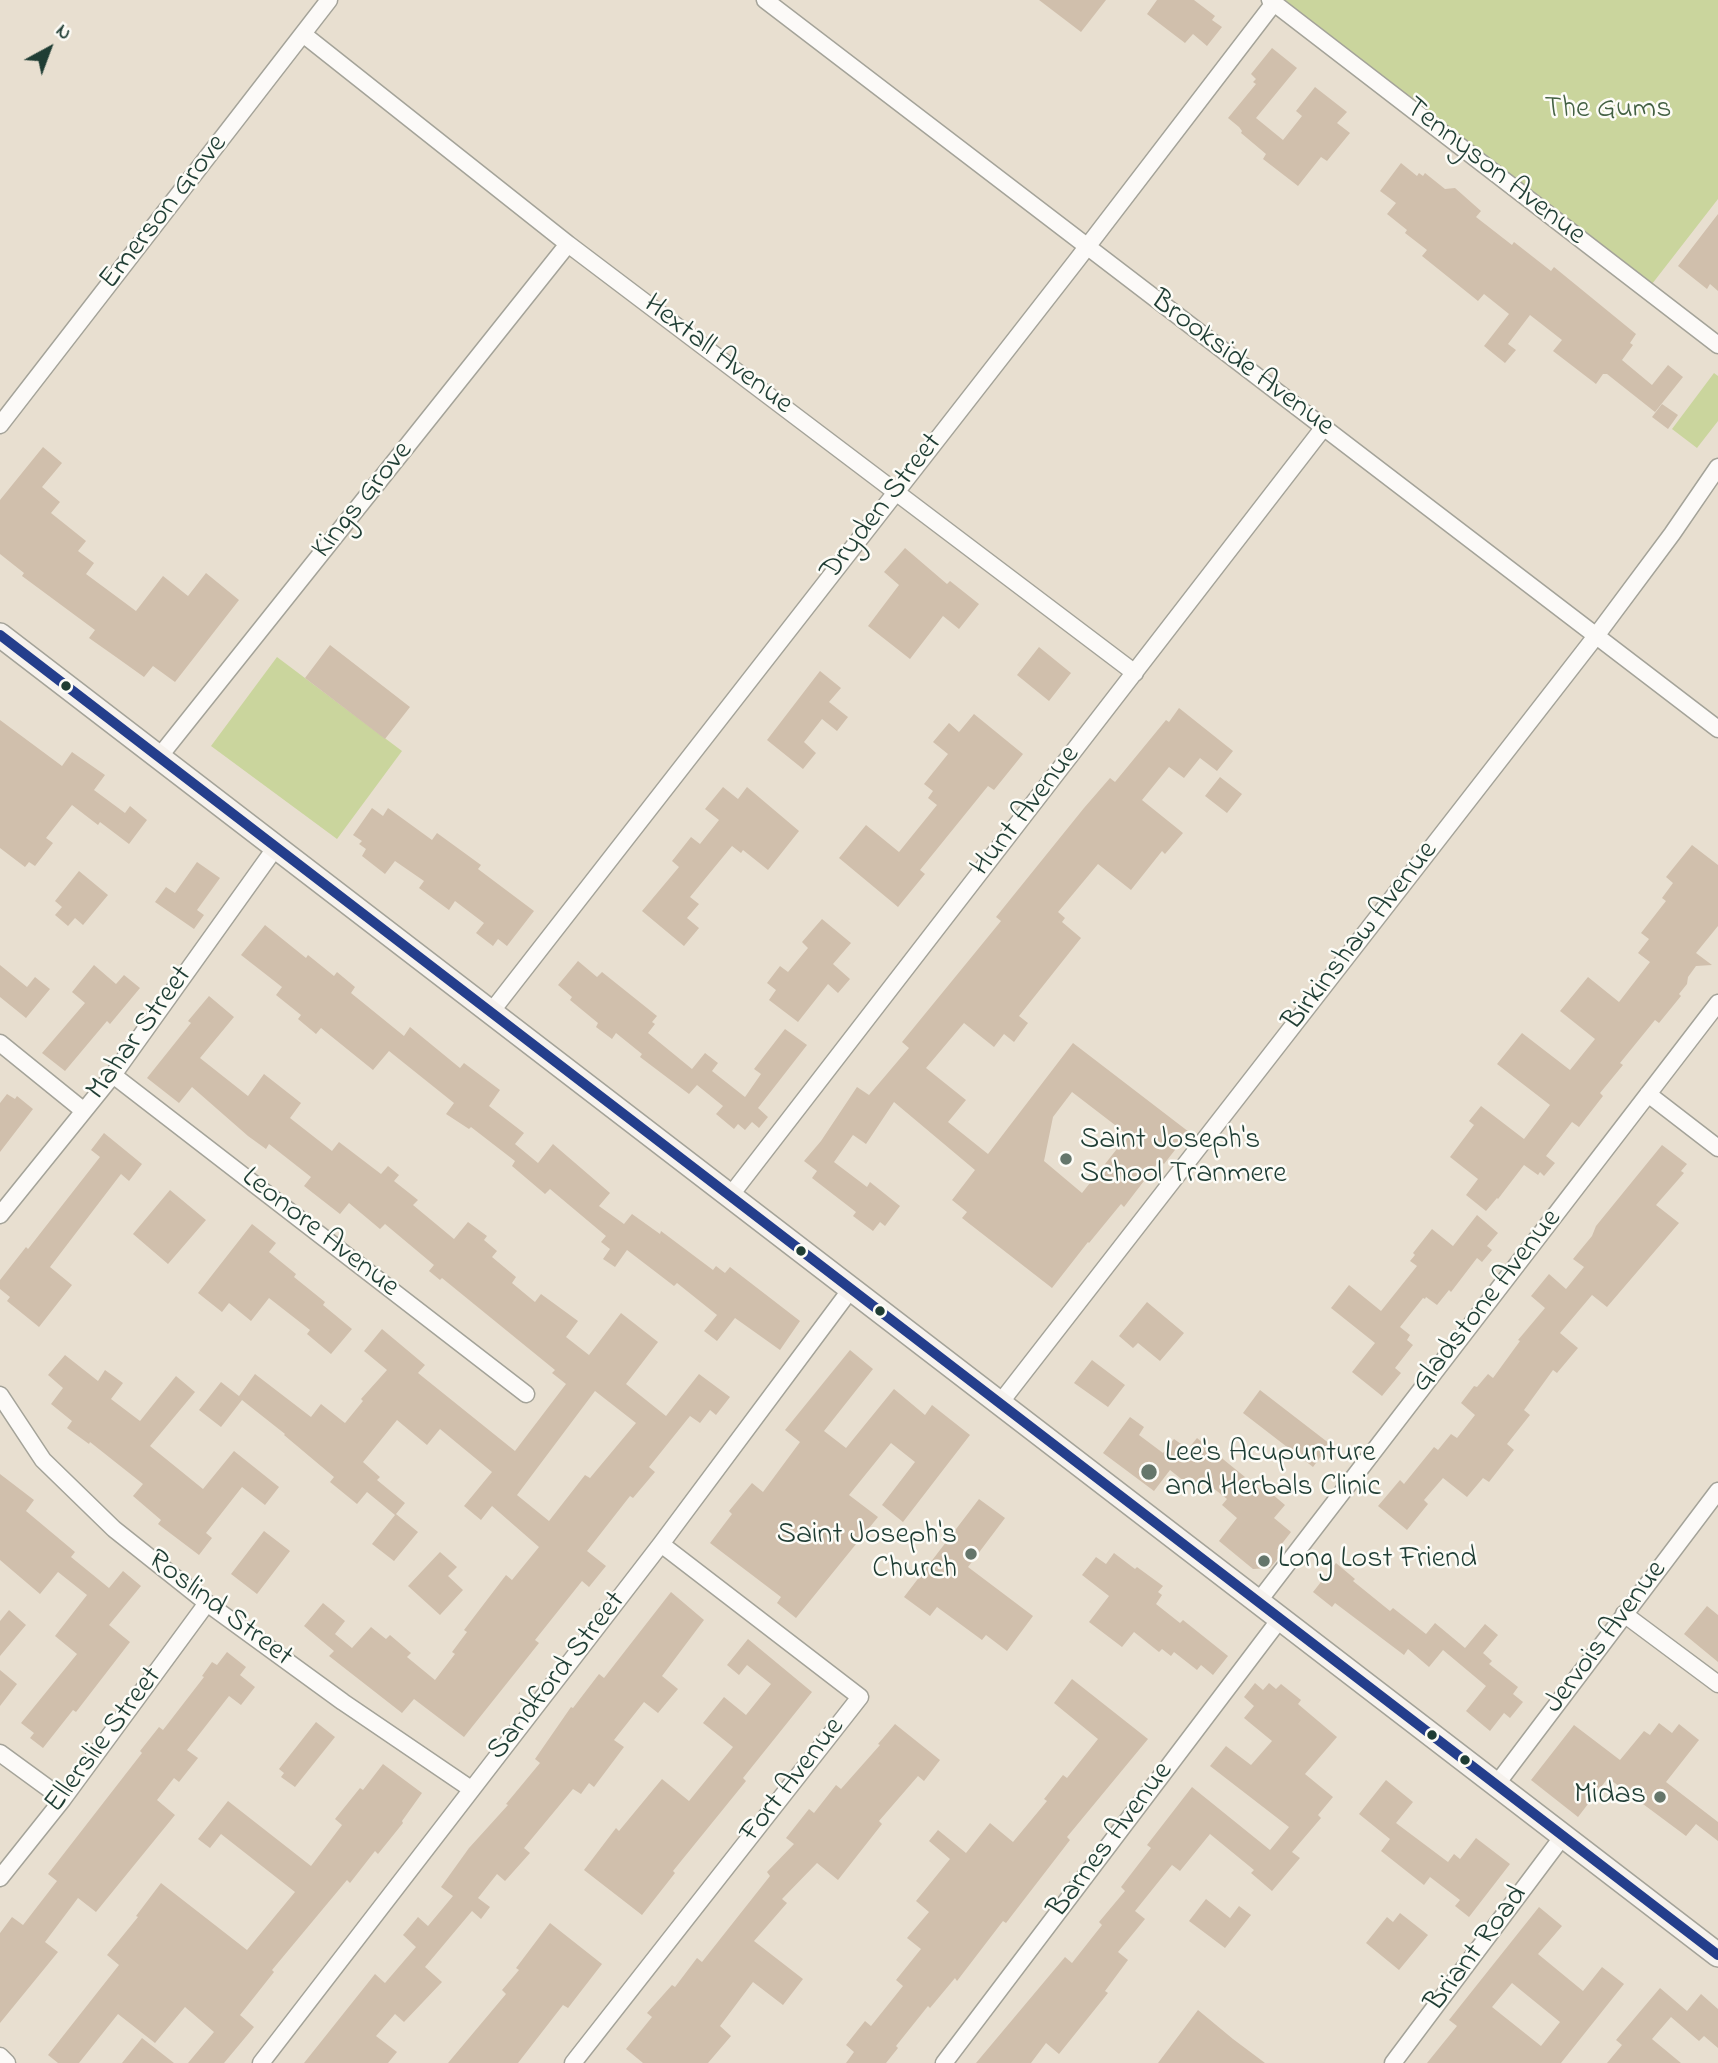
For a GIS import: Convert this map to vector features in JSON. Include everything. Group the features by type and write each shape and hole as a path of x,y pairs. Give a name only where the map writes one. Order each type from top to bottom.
{"main road":[{"path":"0,635 1718,1955"}],"street":[{"name":"Emerson Grove","path":"0,425 329,0"},
{"name":"Brookside Avenue","path":"765,0 1718,729"},
{"name":"Dryden Street","path":"491,1013 1087,247 1272,1"},
{"name":"Tennyson Avenue","path":"1272,1 1718,345"},
{"name":"Hextall Avenue","path":"303,34 568,244 1135,673"},
{"name":"Kings Grove","path":"159,757 568,244"},
{"name":"Hunt Avenue","path":"730,1196 1324,428"},
{"name":"Birkinshaw Avenue","path":"1000,1404 1596,636 1718,467"},
{"name":"Mahar Street","path":"0,1216 113,1075 276,847"},
{"name":"Gladstone Avenue","path":"1258,1602 1718,1003"},
{"path":"0,1043 84,1111"},
{"name":"Leonore Avenue","path":"113,1075 526,1394"},
{"path":"1648,1094 1718,1148"},
{"name":"Sandford Street","path":"261,2063 661,1544 851,1289"},
{"name":"Roslind Street","path":"0,1395 43,1460 114,1529 206,1603 342,1702 471,1789"},
{"name":"Jervois Avenue","path":"1496,1785 1718,1491"},
{"name":"Fort Avenue","path":"573,2063 860,1697 661,1544"},
{"name":"Ellerslie Street","path":"0,1878 63,1799 206,1603"},
{"path":"1625,1614 1718,1684"},
{"name":"Barnes Avenue","path":"944,2063 1280,1619"},
{"path":"0,1753 63,1799"},
{"name":"Briant Road","path":"1393,2063 1563,1836"},
{"path":"0,2056 7,2063"}],"green space":[{"name":"The Gums","path":"1281,0 1718,0 1718,199 1652,284"},
{"path":"1714,373 1718,376 1718,421 1697,448 1672,429"},
{"path":"277,657 402,751 337,839 211,746"}],"building":[{"path":"1039,0 1106,0 1081,32"},
{"path":"1157,0 1194,0 1215,16 1212,20 1222,27 1207,46 1193,34 1185,43 1147,14"},
{"path":"1272,48 1297,68 1256,118 1283,140 1302,116 1296,111 1315,87 1347,112 1337,123 1350,133 1327,161 1321,157 1298,186 1263,159 1266,154 1228,118 1256,84 1253,82 1256,79 1251,74"},
{"path":"1401,163 1417,176 1419,173 1423,176 1425,173 1445,189 1455,188 1481,211 1476,217 1551,271 1554,267 1636,334 1630,343 1633,345 1622,360 1652,385 1668,365 1683,377 1655,412 1607,374 1603,374 1596,384 1553,351 1562,340 1530,315 1508,344 1516,350 1505,363 1484,346 1509,314 1484,294 1478,301 1422,256 1427,250 1387,214 1396,203 1380,191"},
{"path":"1718,214 1718,291 1710,284 1707,289 1678,266"},
{"path":"1662,404 1678,415 1668,429 1652,417"},
{"path":"43,447 62,463 42,487 60,502 51,513 86,541 78,551 94,563 86,574 136,611 163,576 188,596 206,573 239,600 175,682 153,666 144,677 89,638 95,630 22,576 24,573 0,554 0,500"},
{"path":"905,548 947,584 950,581 979,604 959,629 943,616 910,659 868,626 899,585 884,572"},
{"path":"330,645 410,707 385,739 305,678"},
{"path":"1039,647 1071,673 1049,701 1017,675"},
{"path":"820,671 841,688 829,702 848,717 837,731 822,719 804,742 816,753 803,769 767,740"},
{"path":"1179,708 1233,751 1217,771 1200,758 1184,778 1169,767 1142,800 1183,833 1165,854 1162,851 1131,890 1098,864 1058,912 1065,918 1062,922 1081,938 1019,1016 1028,1023 1014,1042 1004,1034 994,1047 964,1023 926,1068 966,1100 948,1122 988,1154 1073,1043 1189,1132 1164,1164 1160,1160 1124,1207 1121,1204 1052,1288 962,1218 967,1212 952,1200 975,1170 894,1102 866,1144 853,1135 834,1162 867,1187 870,1182 900,1206 885,1226 880,1222 873,1231 853,1216 856,1212 812,1178 817,1171 804,1161 821,1141 857,1087 869,1095 909,1048 902,1042 1001,921 996,917 1084,808 1110,778 1115,782 1166,720 1169,722","holes":["1072,1092 1128,1135 1082,1193 1044,1161 1053,1117"]},
{"path":"974,714 1023,754 994,790 988,786 920,870 925,874 898,907 839,858 866,825 899,852 937,805 928,798 933,791 924,784 948,754 933,742 949,723 959,732"},
{"path":"0,720 62,766 72,752 105,775 94,790 125,813 130,806 147,820 129,844 72,805 46,838 53,843 35,866 29,862 25,867 0,848"},
{"path":"1220,777 1242,794 1227,813 1205,796"},
{"path":"723,787 738,799 747,787 799,831 768,870 743,850 741,853 732,846 690,897 699,904 687,918 699,928 684,946 642,911 679,867 672,861 691,837 700,844 719,820 705,809"},
{"path":"372,808 383,816 388,808 432,840 437,833 481,865 478,869 534,911 507,946 498,939 493,946 476,933 484,923 455,901 449,910 419,888 424,881 395,861 385,874 362,856 366,849 359,844 362,841 353,835"},
{"path":"1692,845 1718,865 1718,926 1696,953 1712,965 1696,966 1679,994 1681,996 1659,1023 1655,1020 1620,1063 1623,1065 1600,1093 1603,1096 1579,1127 1572,1122 1546,1156 1555,1163 1544,1176 1524,1165 1486,1211 1466,1195 1478,1179 1450,1157 1474,1125 1469,1121 1481,1106 1524,1139 1550,1105 1497,1064 1522,1033 1570,1070 1595,1039 1560,1011 1588,977 1619,1002 1650,962 1638,953 1649,939 1641,933 1666,901 1662,898 1673,883 1666,877"},
{"path":"197,862 220,878 197,910 204,915 194,929 155,902 166,887 175,893"},
{"path":"79,871 108,895 83,925 75,918 68,926 55,915 62,907 55,901"},
{"path":"822,919 851,943 833,964 850,979 838,993 828,984 798,1022 769,1000 776,990 767,983 780,966 788,972 808,948 802,942"},
{"path":"265,925 306,958 308,955 334,976 337,972 355,987 351,993 404,1036 410,1027 460,1068 464,1063 500,1090 489,1106 524,1133 515,1144 538,1163 553,1144 610,1193 599,1206 624,1224 632,1214 660,1234 661,1231 713,1270 716,1266 725,1273 730,1267 800,1321 780,1350 735,1318 717,1341 704,1331 717,1315 677,1283 674,1286 627,1250 615,1267 603,1259 610,1249 601,1242 606,1236 550,1189 545,1194 512,1166 515,1161 471,1127 469,1129 446,1114 454,1103 389,1051 373,1070 321,1028 316,1034 298,1019 301,1015 276,995 282,987 241,955"},
{"path":"578,961 597,977 602,972 657,1016 648,1033 692,1069 705,1053 718,1063 712,1071 745,1097 761,1074 754,1069 785,1029 807,1045 758,1108 768,1117 759,1128 752,1122 745,1130 738,1124 734,1129 716,1114 723,1106 697,1085 689,1094 640,1057 642,1054 616,1033 612,1039 596,1027 598,1023 570,1000 572,997 558,985"},
{"path":"0,965 27,987 35,977 50,989 26,1018 0,997"},
{"path":"94,965 116,984 124,975 140,988 110,1024 107,1021 65,1071 42,1053 85,1003 72,992"},
{"path":"209,996 234,1017 200,1058 248,1096 264,1074 301,1103 290,1118 332,1151 339,1142 381,1174 388,1166 399,1175 394,1181 418,1200 413,1205 454,1239 468,1222 487,1236 484,1240 497,1251 492,1257 516,1277 512,1283 535,1302 541,1294 578,1321 566,1337 589,1355 621,1313 658,1342 626,1384 666,1416 699,1374 730,1397 716,1415 710,1410 700,1423 690,1416 649,1467 655,1472 633,1498 630,1496 587,1551 606,1566 589,1587 582,1581 535,1640 539,1643 464,1737 414,1699 402,1713 329,1656 334,1651 304,1626 323,1603 345,1621 335,1634 352,1648 371,1627 386,1639 390,1635 411,1653 407,1657 435,1680 455,1654 452,1652 467,1632 464,1630 506,1575 512,1580 539,1547 492,1506 481,1520 464,1506 492,1472 440,1429 427,1445 397,1420 363,1462 380,1477 377,1480 405,1503 396,1514 418,1532 394,1561 372,1544 395,1515 367,1492 357,1504 330,1482 334,1477 242,1400 221,1427 199,1410 221,1382 239,1396 255,1374 311,1417 321,1404 345,1423 363,1401 361,1399 387,1370 364,1351 382,1329 425,1365 418,1373 515,1451 566,1384 552,1373 555,1370 442,1278 440,1280 429,1271 434,1265 385,1224 380,1229 349,1203 340,1214 304,1186 311,1177 269,1144 266,1149 248,1136 192,1087 179,1103 147,1078 191,1023 188,1021","holes":["595,1391 636,1423 590,1478 585,1475 549,1521 517,1495"]},
{"path":"7,1094 15,1099 17,1096 33,1109 0,1152 0,1103"},
{"path":"104,1133 142,1164 129,1181 121,1174 50,1267 72,1285 39,1327 7,1301 10,1297 0,1289 0,1280 26,1247 28,1249 100,1157 91,1150"},
{"path":"1662,1145 1687,1164 1681,1171 1684,1173 1656,1205 1679,1223 1607,1307 1592,1295 1560,1333 1578,1348 1557,1373 1553,1370 1524,1410 1530,1415 1507,1444 1514,1450 1489,1482 1483,1478 1467,1497 1443,1478 1424,1500 1428,1504 1407,1530 1378,1506 1400,1480 1404,1484 1434,1447 1438,1450 1451,1434 1457,1438 1475,1415 1461,1403 1488,1374 1493,1378 1520,1341 1518,1340 1545,1308 1531,1296 1549,1274 1566,1289 1584,1267 1573,1259 1592,1236 1596,1226"},
{"path":"170,1190 206,1220 168,1264 133,1234"},
{"path":"1477,1215 1498,1233 1487,1246 1492,1250 1482,1262 1477,1258 1451,1292 1449,1290 1437,1305 1426,1297 1423,1298 1400,1327 1410,1335 1407,1340 1413,1345 1395,1368 1401,1373 1382,1396 1352,1372 1375,1343 1331,1308 1349,1285 1381,1311 1417,1266 1410,1261 1415,1255 1413,1253 1432,1229 1453,1246"},
{"path":"252,1224 276,1243 269,1252 296,1274 294,1277 352,1329 331,1354 307,1334 310,1330 269,1298 251,1321 229,1303 222,1312 198,1293"},
{"path":"1147,1302 1184,1333 1160,1361 1138,1343 1133,1348 1119,1336"},
{"path":"850,1350 873,1369 824,1431 846,1448 894,1389 925,1415 932,1405 970,1435 903,1522 882,1505 915,1462 891,1443 849,1495 878,1517 796,1618 777,1603 781,1597 710,1543 732,1514 729,1511 752,1483 763,1492 800,1442 785,1430"},
{"path":"65,1355 98,1381 105,1370 123,1383 111,1399 140,1421 176,1376 195,1392 150,1446 203,1489 234,1451 279,1487 265,1505 242,1487 206,1533 212,1538 199,1555 158,1524 161,1520 133,1496 143,1484 90,1442 89,1444 67,1428 72,1421 51,1404 63,1388 48,1375"},
{"path":"1092,1360 1125,1385 1108,1407 1074,1383"},
{"path":"1260,1390 1330,1444 1313,1467 1243,1413"},
{"path":"1130,1417 1144,1427 1139,1435 1163,1453 1174,1439 1188,1449 1197,1438 1261,1490 1264,1487 1285,1505 1274,1518 1291,1532 1277,1550 1282,1554 1270,1568 1253,1569 1219,1541 1237,1518 1222,1505 1227,1499 1203,1480 1195,1490 1170,1470 1154,1491 1103,1453"},
{"path":"0,1474 34,1500 26,1511 75,1552 71,1557 109,1588 123,1571 141,1586 109,1625 130,1642 76,1712 73,1710 43,1748 30,1738 34,1733 21,1723 77,1654 55,1636 87,1595 58,1572 40,1594 0,1560"},
{"path":"979,1499 1005,1518 968,1567 1033,1616 1007,1651 986,1635 982,1640 937,1607 930,1616 904,1597"},
{"path":"264,1531 290,1551 257,1594 231,1574"},
{"path":"440,1552 457,1567 448,1576 463,1590 440,1615 408,1586"},
{"path":"1114,1553 1163,1586 1158,1592 1162,1595 1156,1604 1180,1623 1183,1620 1228,1656 1213,1675 1201,1665 1197,1670 1174,1652 1171,1656 1162,1649 1159,1652 1134,1632 1122,1647 1089,1622 1109,1596 1082,1575 1096,1557 1106,1564"},
{"path":"1336,1563 1355,1579 1353,1581 1390,1611 1393,1608 1426,1634 1435,1623 1465,1648 1485,1624 1498,1635 1483,1653 1492,1661 1489,1664 1518,1687 1513,1694 1523,1702 1510,1718 1504,1713 1490,1731 1466,1711 1486,1686 1443,1650 1429,1667 1408,1649 1404,1655 1335,1603 1332,1607 1313,1592"},
{"path":"671,1592 704,1620 662,1676 678,1689 658,1713 644,1702 614,1740 624,1747 594,1787 589,1783 581,1794 573,1789 524,1848 530,1853 505,1881 497,1874 478,1898 490,1907 481,1919 472,1911 425,1967 442,1982 404,2022 395,2014 376,2036 397,2052 388,2063 304,2063 375,1974 385,1983 416,1947 403,1935 418,1917 428,1926 453,1896 441,1887 469,1848 508,1805 506,1804 540,1763 535,1759 571,1707 573,1708 599,1674 604,1678"},
{"path":"1707,1606 1718,1615 1718,1662 1684,1634"},
{"path":"9,1610 26,1625 0,1656 0,1621"},
{"path":"748,1639 812,1692 743,1778 746,1781 673,1871 675,1873 642,1915 584,1870 616,1828 619,1831 662,1779 689,1801 733,1747 703,1723 724,1697 746,1715 771,1684 747,1665 739,1675 727,1665"},
{"path":"227,1652 246,1667 240,1675 255,1687 241,1705 229,1696 187,1750 198,1758 179,1782 174,1778 157,1800 175,1815 96,1912 78,1898 45,1942 58,1952 0,2023 0,1933 12,1917 23,1925 57,1881 48,1874 142,1753 140,1751 159,1727 163,1730 204,1677 202,1676 212,1662 217,1665"},
{"path":"0,1670 17,1684 0,1706"},
{"path":"1072,1679 1148,1739 1067,1837 1070,1840 1006,1923 1003,1921 957,1981 955,1978 930,2008 928,2006 886,2063 846,2063 854,2052 846,2045 865,2021 871,2026 903,1986 896,1980 921,1949 907,1938 929,1912 916,1901 950,1859 929,1841 938,1830 966,1853 990,1823 1013,1842 1047,1801 1044,1799 1063,1775 1067,1778 1098,1739 1054,1703"},
{"path":"1255,1683 1263,1690 1269,1683 1276,1689 1281,1684 1301,1700 1298,1704 1337,1737 1305,1774 1333,1797 1318,1815 1321,1818 1292,1852 1300,1858 1272,1891 1251,1873 1254,1870 1210,1834 1180,1871 1172,1865 1135,1911 1145,1919 1118,1952 1128,1960 1105,1991 1108,1993 1059,2054 1046,2043 1031,2063 976,2063 1065,1957 1072,1963 1102,1925 1099,1922 1125,1891 1121,1887 1151,1848 1147,1845 1192,1787 1270,1850 1289,1827 1210,1766 1226,1746 1251,1765 1272,1741 1244,1718 1254,1706 1244,1697"},
{"path":"316,1722 335,1737 295,1787 281,1777 284,1773 279,1769"},
{"path":"1659,1723 1672,1733 1679,1724 1699,1740 1666,1782 1718,1822 1718,1841 1696,1824 1686,1836 1608,1778 1578,1817 1531,1780 1574,1725 1620,1760 1644,1731 1650,1735"},
{"path":"895,1724 940,1760 924,1781 918,1776 879,1821 882,1824 838,1880 817,1863 782,1899 787,1903 754,1941 803,1979 783,2005 753,1982 720,2026 731,2036 708,2063 643,2063 626,2049 652,2017 647,2013 672,1985 675,1987 697,1958 702,1962 770,1876 767,1872 794,1844 786,1838 809,1809 814,1813 836,1785 841,1789"},
{"path":"383,1764 422,1793 403,1823 378,1854 375,1851 350,1883 347,1880 272,1970 274,1972 240,2015 254,2027 224,2063 188,2063 214,2032 185,2007 155,2043 118,2014 79,2063 58,2063 48,2055 119,1965 107,1955 161,1883 247,1950 295,1892 221,1834 210,1848 198,1839 228,1801 311,1866 342,1825 335,1819"},
{"path":"1386,1780 1413,1802 1396,1823 1448,1862 1454,1854 1460,1859 1476,1838 1510,1864 1469,1917 1455,1906 1460,1900 1430,1877 1424,1885 1381,1851 1390,1839 1359,1814"},
{"path":"1206,1899 1230,1918 1239,1906 1251,1915 1225,1948 1189,1921"},
{"path":"1539,1907 1562,1926 1538,1954 1583,1991 1602,1967 1624,1984 1561,2063 1427,2063 1457,2026 1449,2020","holes":["1512,1983 1560,2022 1541,2046 1492,2007"]},
{"path":"1400,1913 1428,1935 1399,1970 1366,1943 1387,1917 1393,1922"},
{"path":"550,1923 602,1964 568,2008 563,2005 518,2063 448,2063 506,1994 502,1990 519,1970 516,1968"},
{"path":"1660,1988 1687,2011 1701,1994 1718,2009 1718,2048 1704,2036 1699,2041 1671,2017 1652,2039 1681,2063 1607,2063 1622,2045 1616,2040"},
{"path":"1198,2010 1233,2039 1265,2063 1158,2063"},
{"path":"142,2038 174,2063 122,2063"}],"transit line":[{"path":"0,635 1718,1955"}],"place":[{"name":"Saint Joseph's School Tranmere","path":"1066,1159"},
{"name":"Lee's Acupunture and Herbals Clinic","path":"1149,1472"},
{"name":"Saint Joseph's Church","path":"971,1554"},
{"name":"Long Lost Friend","path":"1264,1561"},
{"name":"Midas","path":"1660,1797"}]}
